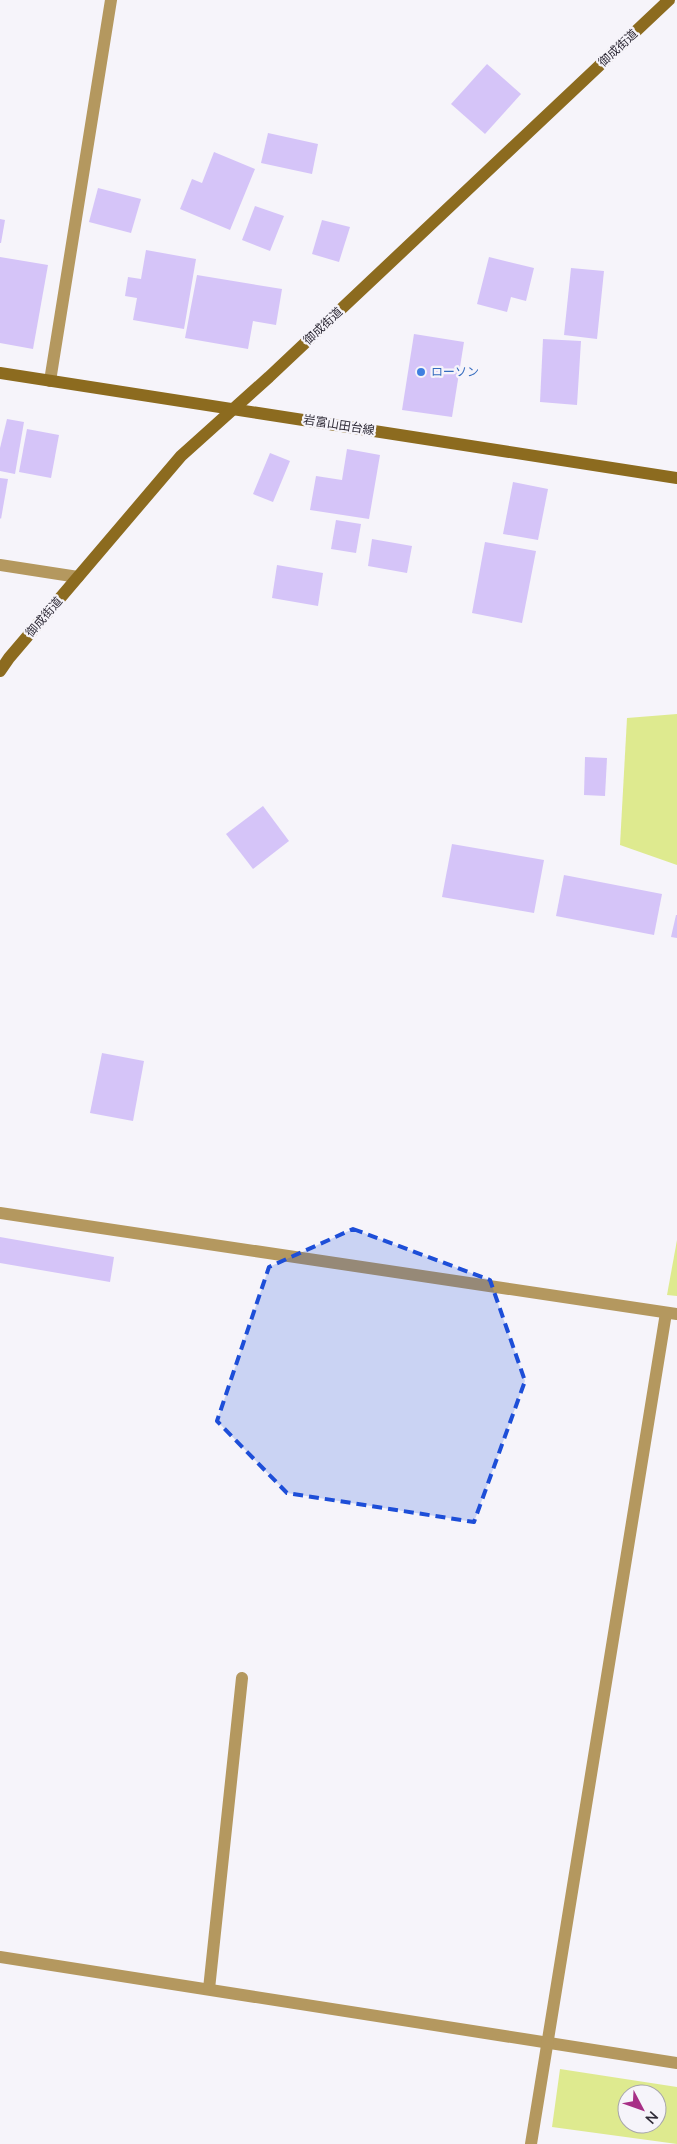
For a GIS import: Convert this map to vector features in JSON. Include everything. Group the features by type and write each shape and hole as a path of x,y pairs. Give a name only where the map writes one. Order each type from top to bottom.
{"street":[{"path":"50,381 111,0"},
{"name":"御成街道","path":"0,671 181,456 669,0"},
{"name":"岩富山田台線","path":"0,373 677,478"},
{"path":"0,565 78,577"},
{"path":"0,1214 672,1313 531,2144"},
{"path":"209,1989 242,1678"},
{"path":"0,1956 677,2063"}],"highlighted area":[{"path":"353,1229 490,1280 525,1381 474,1522 287,1493 217,1421 269,1267"}],"green space":[{"path":"677,714 677,865 620,845 627,718"},
{"path":"677,1240 677,1296 667,1295"},
{"path":"560,2069 658,2084 617,2084 617,2134 667,2134 667,2085 677,2087 677,2144 552,2127"}],"building":[{"path":"487,64 521,94 485,134 451,104"},
{"path":"268,133 318,144 312,174 261,163"},
{"path":"214,152 255,169 230,230 180,209 192,179 202,183"},
{"path":"98,188 141,199 131,233 89,222"},
{"path":"255,206 284,216 270,251 242,240"},
{"path":"0,219 5,220 1,243 0,243"},
{"path":"322,220 350,227 339,262 312,254"},
{"path":"146,250 196,259 184,329 133,320 137,298 125,296 128,277 141,279"},
{"path":"0,257 48,265 33,349 0,343"},
{"path":"489,257 534,268 526,301 511,297 507,312 477,304"},
{"path":"571,268 604,271 597,339 564,335"},
{"path":"197,275 282,289 276,325 253,321 248,349 185,338"},
{"path":"414,334 464,342 452,417 402,410"},
{"path":"543,339 581,341 577,405 540,402"},
{"path":"7,419 24,422 15,474 0,471 0,448"},
{"path":"27,429 59,435 51,478 19,472"},
{"path":"347,449 380,455 369,519 310,510 316,476 342,480"},
{"path":"270,453 290,461 273,502 253,494"},
{"path":"0,478 8,479 1,519 0,518"},
{"path":"513,482 548,489 538,540 503,534"},
{"path":"336,520 361,524 356,553 331,549"},
{"path":"372,539 412,546 407,573 368,566"},
{"path":"485,542 536,551 522,623 472,613"},
{"path":"277,565 323,573 318,606 272,598"},
{"path":"585,757 607,758 605,796 584,795"},
{"path":"263,806 289,841 253,869 226,834"},
{"path":"452,844 544,860 534,913 442,897"},
{"path":"564,875 662,894 654,935 556,916"},
{"path":"677,915 677,938 671,937"},
{"path":"102,1053 144,1061 133,1121 90,1113"},
{"path":"0,1237 114,1257 110,1282 0,1263"}],"place":[{"name":"ローソン","path":"421,372"}]}
